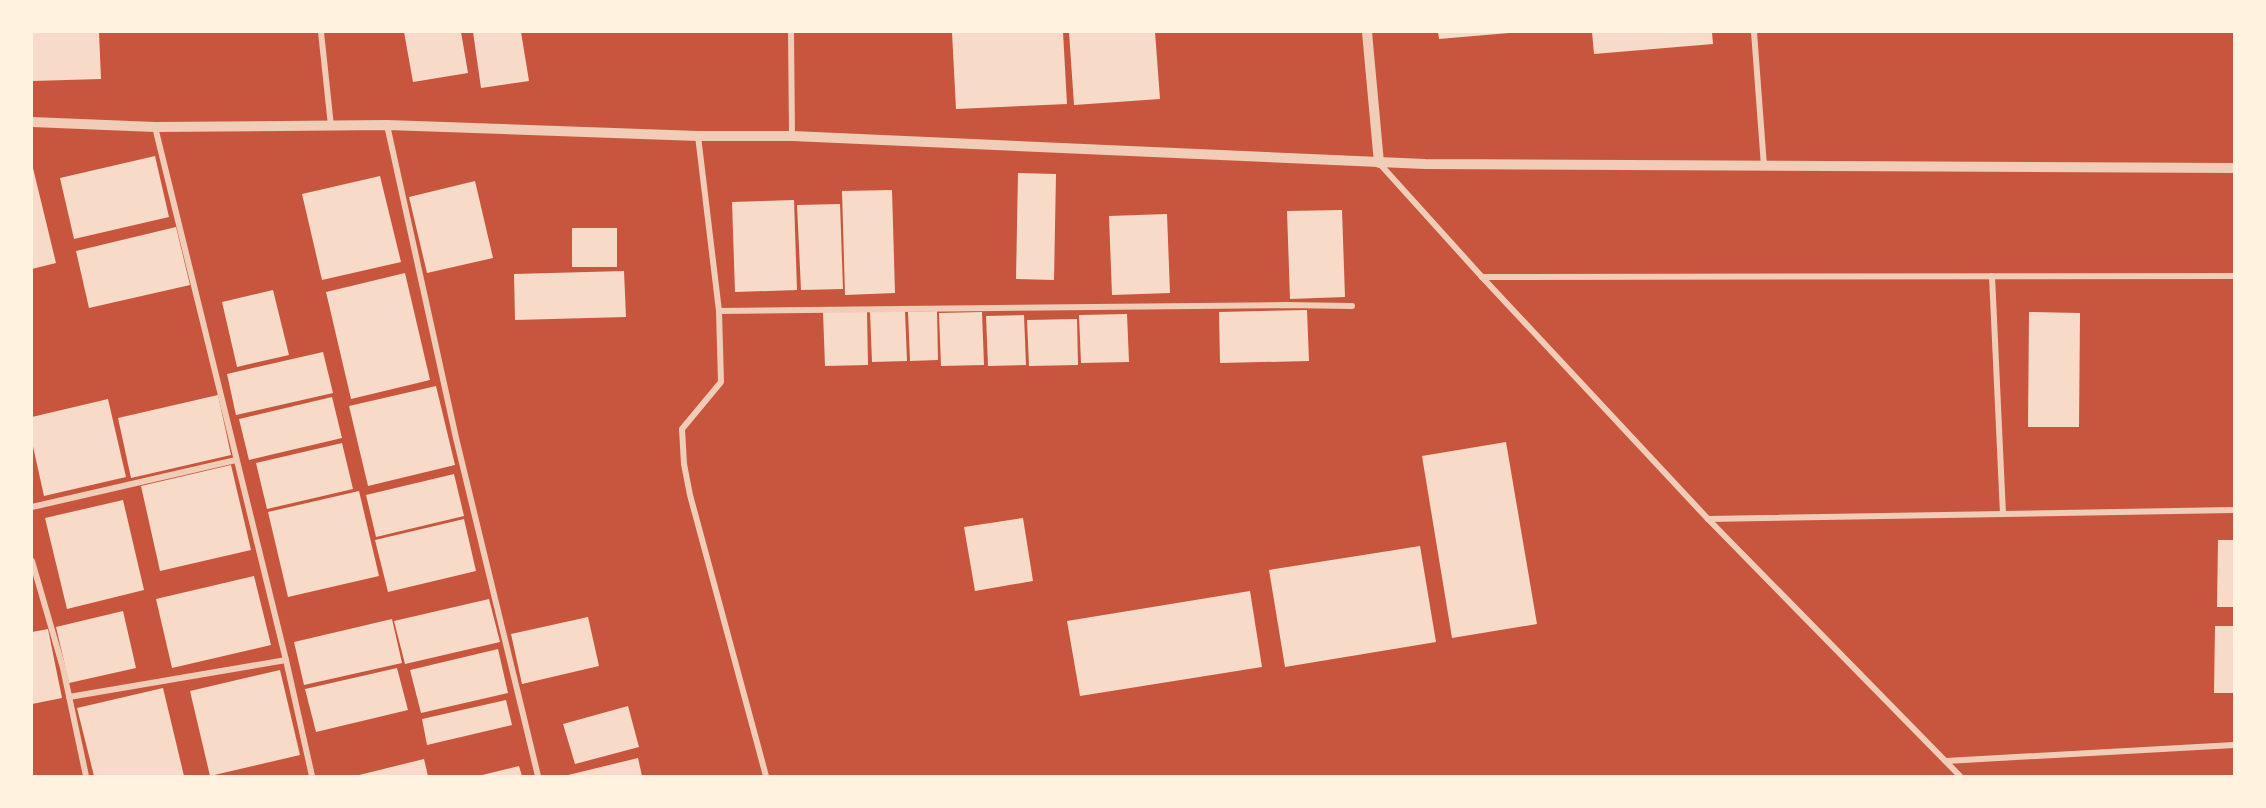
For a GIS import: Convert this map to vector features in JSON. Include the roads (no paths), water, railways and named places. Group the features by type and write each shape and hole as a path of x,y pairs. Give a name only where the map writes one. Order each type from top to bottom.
{"street":[{"path":"321,32 331,126"},
{"path":"791,32 792,136"},
{"path":"1367,32 1379,163 1708,519 1960,777"},
{"path":"1754,32 1764,166"},
{"path":"32,122 155,127 387,125 698,136 792,136 1379,163 2235,168"},
{"path":"387,125 456,438 538,777"},
{"path":"155,127 286,660 312,777"},
{"path":"698,136 719,311 721,382 682,429 684,464 690,495 766,777"},
{"path":"1992,276 2003,514"},
{"path":"1482,277 2235,276"},
{"path":"719,311 1352,306"},
{"path":"32,507 236,460"},
{"path":"1708,519 2235,510"},
{"path":"32,561 69,697 86,777"},
{"path":"69,697 286,660"},
{"path":"1946,761 2235,744"}]}
